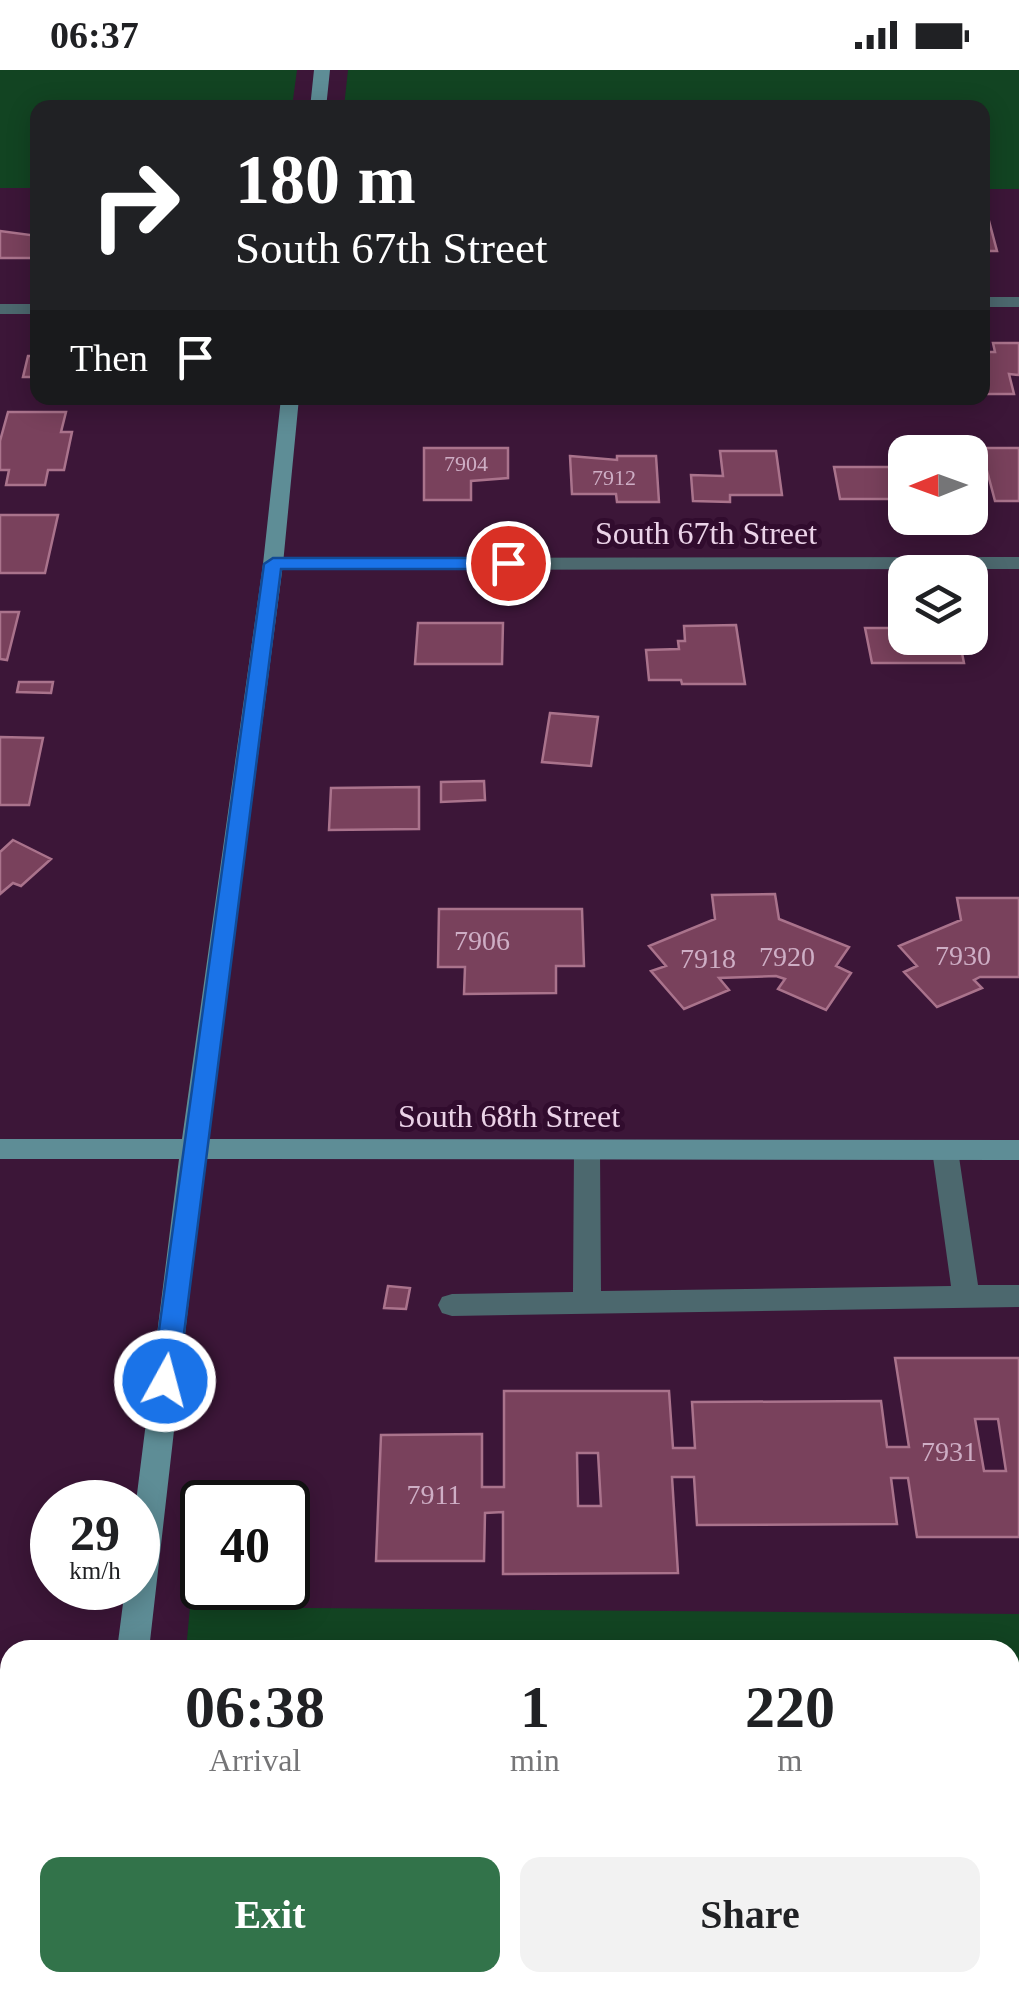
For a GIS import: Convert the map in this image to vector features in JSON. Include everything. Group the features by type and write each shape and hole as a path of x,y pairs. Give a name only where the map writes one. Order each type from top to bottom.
{"street":[{"path":"319,100 322,70"},
{"path":"990,302 1019,302"},
{"path":"0,309 30,309"},
{"path":"133,1640 193,1151 273,564 289,405"},
{"name":"South 67th Street","path":"273,564 1019,563"},
{"name":"South 68th Street","path":"0,1149 1019,1150"},
{"path":"945,1150 966,1297"},
{"path":"587,1151 587,1303"},
{"path":"452,1305 1019,1296"}],"green space":[{"path":"0,70 297,70 293,100 30,100 30,188 0,188"},
{"path":"348,70 1019,70 1019,189 990,189 990,100 345,100"},
{"path":"310,1608 1019,1614 1019,1640 187,1640 190,1610"}],"building":[{"path":"990,225 997,251 990,251"},
{"path":"0,231 30,235 30,258 0,258"},
{"path":"993,343 1019,343 1019,375 1009,374 1014,394 990,394 990,352 995,352"},
{"path":"28,356 30,356 30,377 23,377"},
{"path":"8,412 66,412 61,432 72,432 64,470 48,470 45,485 6,485 9,470 0,470 0,441"},
{"path":"424,448 508,448 508,478 471,481 471,500 424,500"},
{"path":"988,448 1019,448 1019,501 995,501 988,474"},
{"path":"720,451 776,451 782,495 730,495 730,502 693,501 691,475 723,476"},
{"path":"570,456 617,460 617,456 656,456 659,502 617,502 616,494 572,494"},
{"path":"834,467 888,467 888,499 840,499"},
{"path":"0,515 58,515 45,573 0,573"},
{"path":"0,612 19,612 7,660 0,659"},
{"path":"418,623 503,623 502,664 415,664"},
{"path":"736,625 745,684 649,680 646,650 679,649 678,641 685,641 684,626"},
{"path":"865,628 888,628 888,655 962,655 964,663 872,663"},
{"path":"19,682 53,682 51,693 17,692"},
{"path":"550,713 598,717 591,766 542,762"},
{"path":"0,737 43,738 29,805 0,805"},
{"path":"484,781 485,800 441,802 441,782"},
{"path":"419,787 419,829 329,830 331,788"},
{"path":"13,840 51,859 21,886 13,883 0,894 0,852"},
{"path":"775,894 779,919 849,947 836,966 851,973 826,1010 778,989 785,979 776,976 719,978 729,990 684,1009 651,971 666,966 649,946 715,919 712,895"},
{"path":"957,898 1019,898 1019,977 980,977 974,980 982,988 937,1007 904,972 917,966 899,946 961,920"},
{"path":"439,909 582,909 584,966 556,966 556,993 464,994 465,967 438,967"},
{"path":"388,1286 410,1288 406,1309 384,1308"},
{"path":"895,1358 1019,1358 1019,1537 917,1537 908,1478 891,1478 897,1524 697,1525 694,1477 672,1477 678,1573 503,1574 503,1512 485,1513 484,1561 376,1561 381,1435 482,1434 482,1487 504,1487 504,1391 669,1391 673,1448 695,1448 692,1402 881,1401 887,1447 909,1447","holes":["975,1419 998,1419 1006,1471 984,1471","577,1453 598,1453 601,1506 578,1506"]}],"route":[{"path":"165,1381 273,564 508,563"}]}
